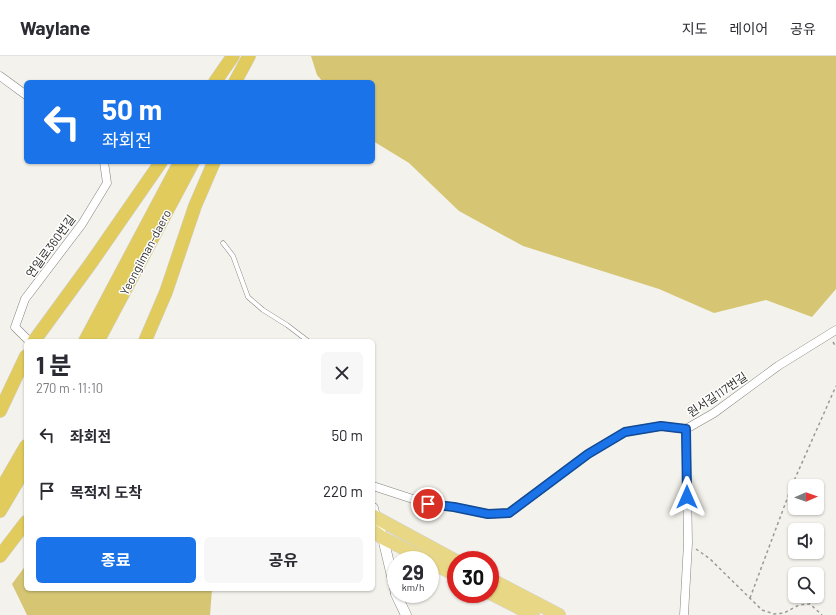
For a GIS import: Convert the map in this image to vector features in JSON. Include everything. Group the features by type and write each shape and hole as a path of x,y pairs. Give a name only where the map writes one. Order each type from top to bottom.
{"highway":[{"path":"216,80 234,56"},
{"path":"222,80 234,56"},
{"path":"236,80 249,56"},
{"path":"242,80 249,56"},
{"path":"35,339 96,257 160,164"},
{"name":"Yeongilman-daero","path":"86,339 179,164"},
{"name":"Yeongilman-daero","path":"99,339 192,164"},
{"path":"146,339 166,292 195,206 213,164"},
{"path":"0,411 24,360"},
{"path":"0,491 24,449"},
{"path":"0,511 24,470"},
{"path":"0,556 24,525"}],"main road":[{"path":"375,515 447,556"},
{"path":"378,534 410,551"},
{"path":"499,584 559,615"},
{"path":"499,598 534,615"}],"street":[{"path":"0,76 24,94"},
{"name":"연일로360번길","path":"27,339 15,328 25,299 82,224 107,183 104,164"},
{"name":"원서길117번길","path":"684,615 688,543 686,429 714,414 778,366 836,330"},
{"path":"375,487 428,504 454,507 488,514 509,513 588,454 625,432 661,426 686,429"},
{"path":"375,519 387,564"},
{"path":"400,603 406,615"}],"lane":[{"path":"223,243 233,256 248,297 263,310 305,339"}],"path":[{"path":"750,598 793,483 836,386"},
{"path":"688,543 710,559 762,610 774,614 784,613 799,605 810,604 822,615"}],"shaded area":[{"path":"311,56 836,56 836,289 812,317 766,300 714,313 659,289 523,246 459,211 409,163 375,142 375,80 321,80 317,75"},
{"path":"24,568 24,591 212,591 210,615 27,615 12,584"}],"route":[{"path":"428,504 454,507 472,512 488,514 509,513 588,454 625,432 661,426 686,429 687,497"}]}
